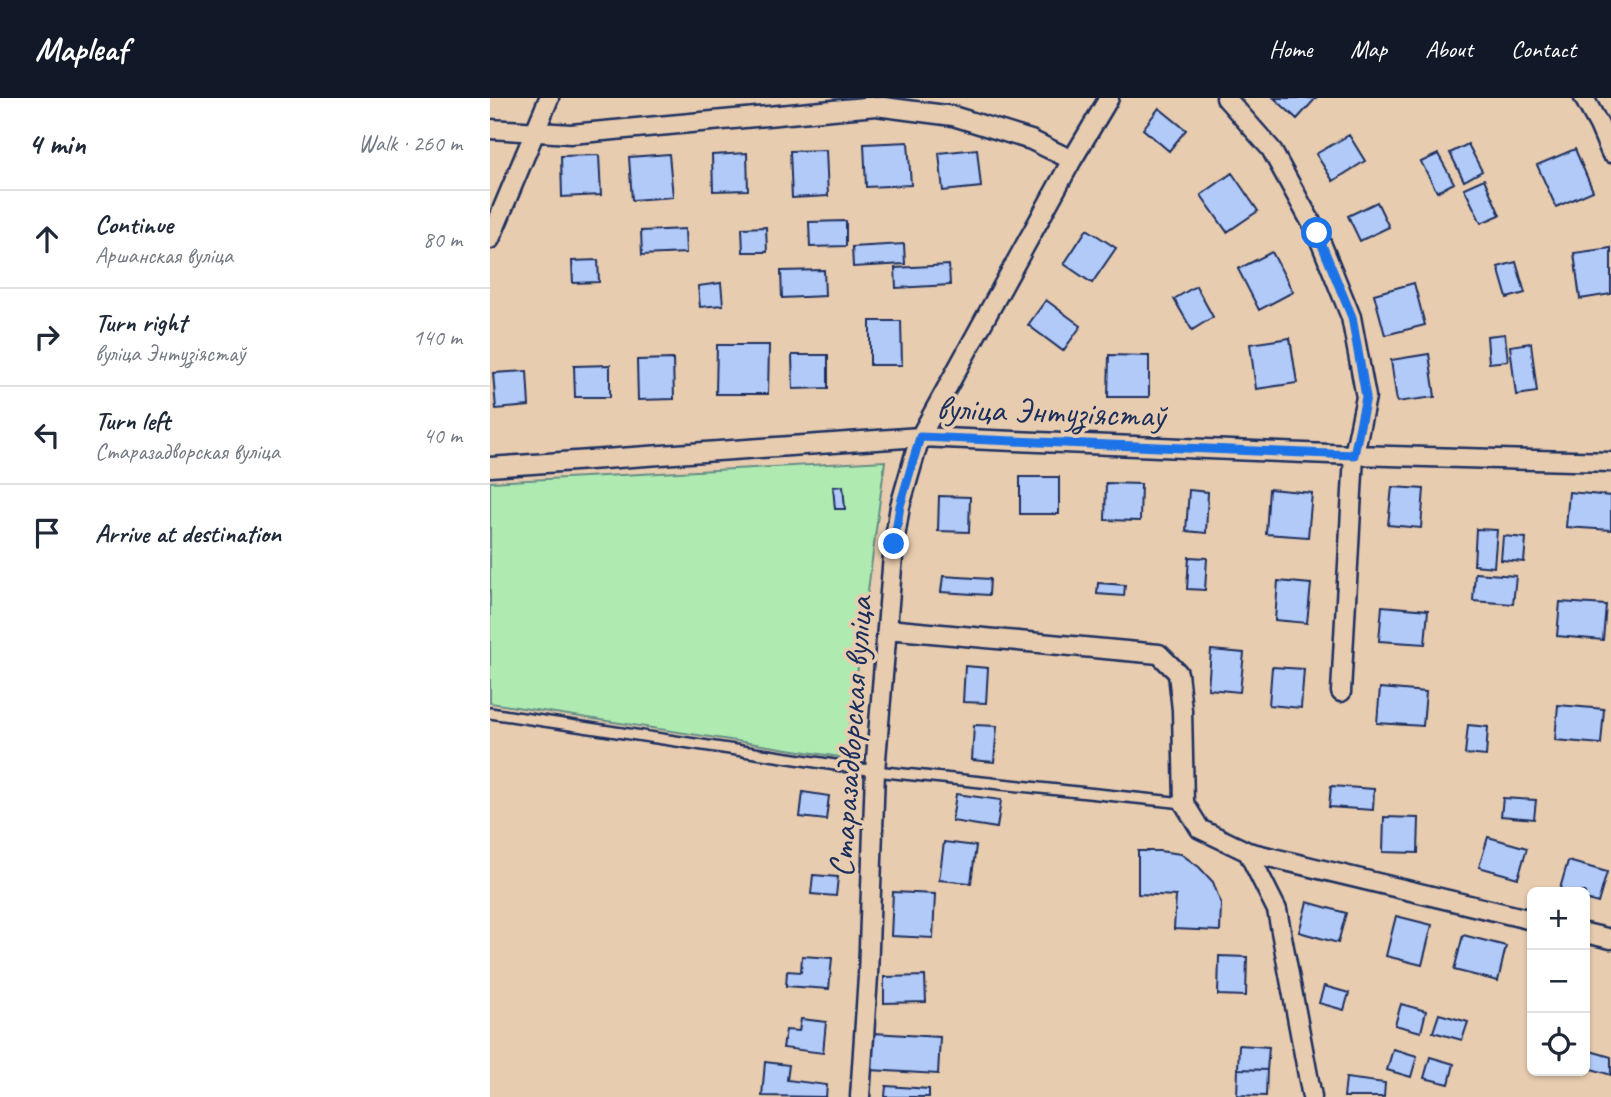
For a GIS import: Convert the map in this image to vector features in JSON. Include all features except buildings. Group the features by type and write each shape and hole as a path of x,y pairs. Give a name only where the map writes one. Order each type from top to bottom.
{"street":[{"path":"490,239 549,98"},
{"name":"Старазадворская вуліца","path":"860,1097 868,976 875,771 900,506 920,437 1072,160 1109,98"},
{"path":"1226,98 1271,149 1317,233 1352,317 1366,397 1354,455 1341,692"},
{"path":"1584,98 1611,153"},
{"path":"490,129 571,134 876,106 953,116 1031,140 1072,160"},
{"name":"вуліца Энтузіястаў","path":"490,467 920,437 1354,455 1611,462"},
{"path":"887,629 1159,654 1178,673 1182,710 1184,803 1200,829 1248,852 1527,919"},
{"path":"1248,852 1277,910 1312,1097"},
{"path":"1590,934 1611,939"}],"lane":[{"path":"490,713 875,771 1184,803"}],"green space":[{"path":"885,461 846,758 490,703 490,482"}],"route":[{"path":"894,544 909,468 920,437 1354,455 1366,397 1352,317 1317,233"}]}
